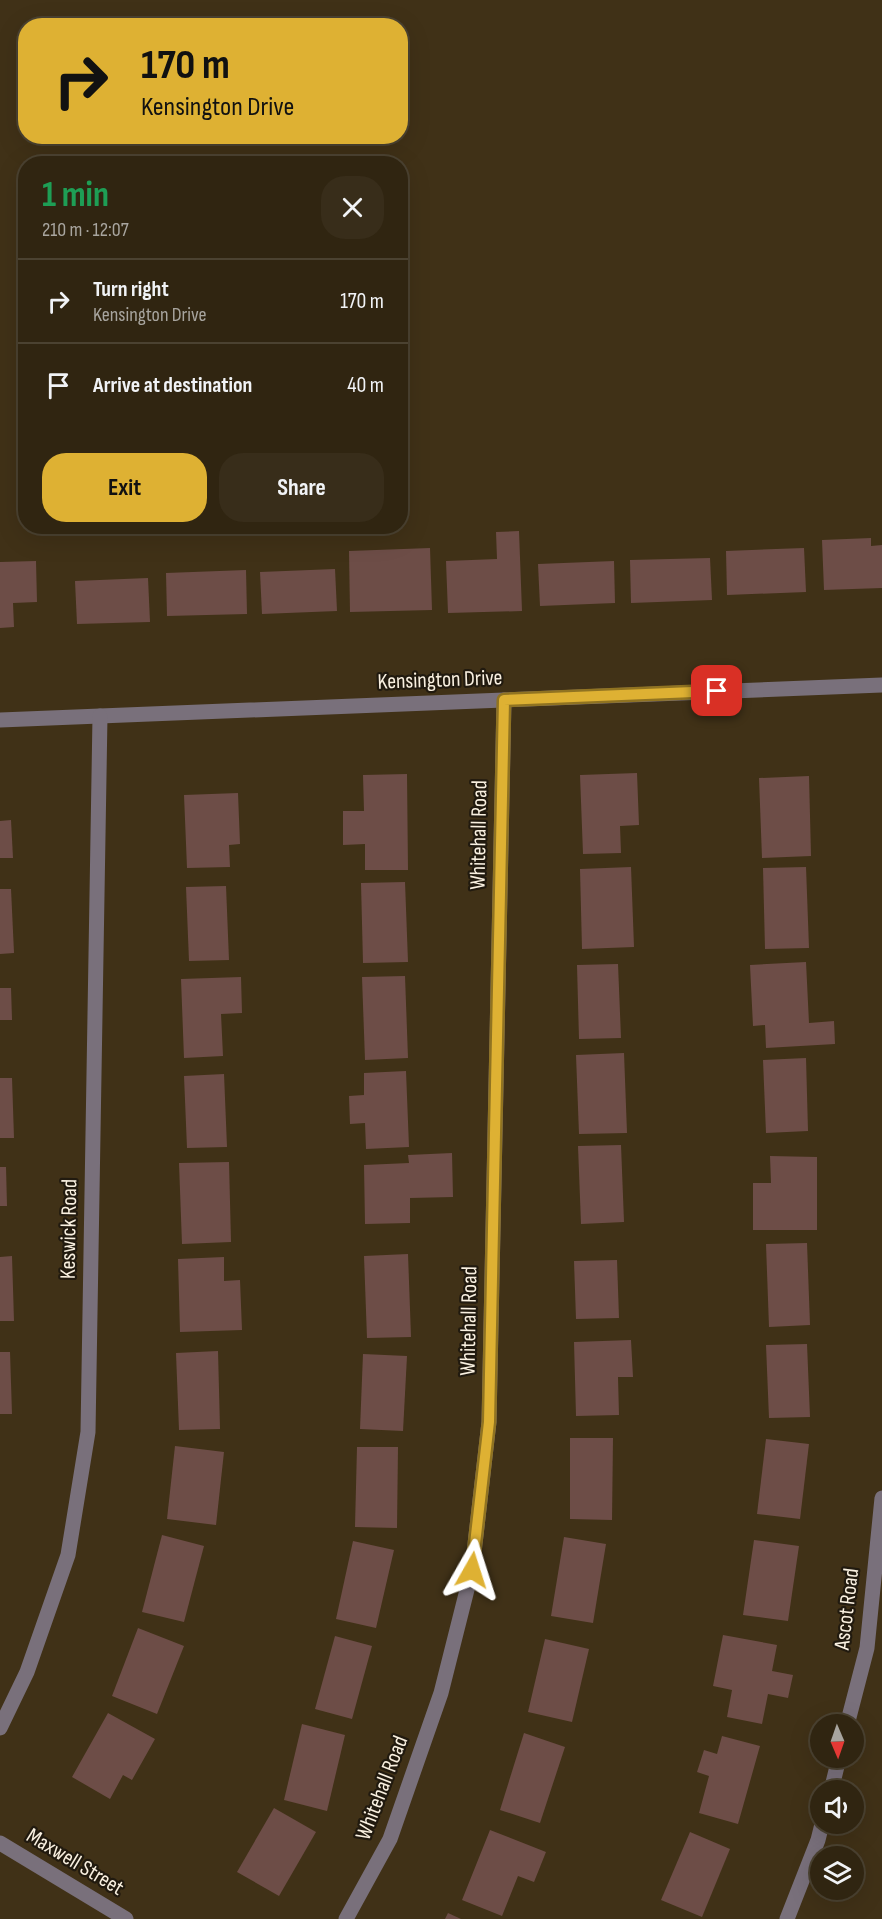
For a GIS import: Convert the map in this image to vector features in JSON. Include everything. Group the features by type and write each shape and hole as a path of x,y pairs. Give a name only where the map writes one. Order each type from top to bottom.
{"street":[{"name":"Kensington Drive","path":"0,720 882,685"},
{"name":"Whitehall Road","path":"346,1919 390,1839 441,1693 472,1570 489,1422 504,700"},
{"name":"Keswick Road","path":"0,1728 27,1672 68,1555 88,1432 100,716"},
{"name":"Ascot Road","path":"851,1714 874,1649 882,1498"},
{"path":"787,1919 820,1834"},
{"name":"Maxwell Street","path":"0,1843 126,1919"}],"building":[{"path":"519,531 522,611 448,613 446,561 497,559 496,532"},
{"path":"871,538 871,546 882,545 882,588 824,590 822,540"},
{"path":"430,548 432,610 350,612 349,551"},
{"path":"804,548 806,592 727,595 726,551"},
{"path":"710,558 712,600 631,603 630,560"},
{"path":"36,561 37,602 13,603 14,627 0,628 0,562"},
{"path":"614,561 615,603 540,606 538,564"},
{"path":"335,569 337,611 262,614 260,572"},
{"path":"246,570 247,614 167,616 166,573"},
{"path":"148,578 150,622 77,624 75,581"},
{"path":"637,773 639,825 620,826 621,853 583,854 580,775"},
{"path":"407,774 408,870 365,870 365,844 343,845 343,811 364,811 363,775"},
{"path":"809,776 811,856 762,858 759,778"},
{"path":"238,793 240,844 229,845 230,867 187,868 184,795"},
{"path":"11,820 13,858 0,858 0,821"},
{"path":"631,867 634,947 582,949 580,869"},
{"path":"806,867 809,948 765,949 763,868"},
{"path":"405,882 408,962 363,963 361,883"},
{"path":"226,886 229,960 189,961 186,887"},
{"path":"0,889 11,889 14,953 0,954"},
{"path":"806,962 809,1023 834,1021 835,1044 766,1048 765,1025 753,1026 750,965"},
{"path":"618,964 621,1038 579,1039 577,965"},
{"path":"405,976 408,1058 365,1060 362,977"},
{"path":"241,977 242,1013 221,1014 223,1056 184,1058 181,979"},
{"path":"0,988 11,988 12,1020 0,1020"},
{"path":"624,1053 627,1133 579,1134 576,1055"},
{"path":"806,1058 808,1131 766,1133 763,1060"},
{"path":"406,1071 409,1147 366,1149 365,1123 350,1124 349,1096 364,1095 364,1073"},
{"path":"224,1074 227,1147 187,1148 184,1076"},
{"path":"0,1078 12,1078 14,1138 0,1138"},
{"path":"621,1145 624,1222 581,1224 578,1146"},
{"path":"452,1153 453,1197 410,1198 410,1223 365,1224 364,1165 409,1163 408,1155"},
{"path":"770,1156 817,1157 817,1230 753,1230 753,1183 771,1183"},
{"path":"229,1162 231,1242 182,1244 179,1163"},
{"path":"0,1167 6,1167 7,1206 0,1206"},
{"path":"807,1243 810,1325 769,1327 766,1244"},
{"path":"408,1254 411,1337 367,1338 364,1256"},
{"path":"12,1256 14,1321 0,1321 0,1257"},
{"path":"224,1257 224,1281 240,1280 242,1330 180,1332 178,1259"},
{"path":"617,1260 619,1318 576,1319 574,1261"},
{"path":"631,1340 633,1377 618,1377 619,1415 576,1416 574,1342"},
{"path":"807,1344 810,1417 769,1418 766,1345"},
{"path":"218,1351 220,1429 179,1430 176,1353"},
{"path":"0,1352 10,1352 12,1414 0,1414"},
{"path":"363,1354 407,1356 403,1431 360,1429"},
{"path":"570,1438 613,1438 612,1520 570,1519"},
{"path":"766,1439 809,1444 800,1519 757,1514"},
{"path":"175,1446 224,1452 216,1525 167,1519"},
{"path":"357,1447 398,1447 397,1528 355,1527"},
{"path":"162,1535 204,1546 184,1622 142,1612"},
{"path":"564,1537 606,1544 593,1623 551,1616"},
{"path":"754,1540 799,1546 788,1621 743,1615"},
{"path":"353,1541 394,1550 376,1628 336,1619"},
{"path":"138,1628 184,1646 157,1714 112,1696"},
{"path":"723,1635 777,1645 772,1671 793,1675 788,1698 768,1694 762,1724 727,1717 732,1690 713,1686"},
{"path":"335,1636 372,1646 352,1719 315,1709"},
{"path":"545,1639 589,1649 572,1722 528,1712"},
{"path":"108,1713 155,1739 132,1780 123,1775 110,1799 72,1777"},
{"path":"302,1724 345,1735 327,1811 284,1800"},
{"path":"524,1733 565,1747 540,1823 500,1810"},
{"path":"722,1736 760,1746 738,1824 699,1813 709,1776 697,1772 704,1750 717,1754"},
{"path":"274,1808 316,1832 279,1896 237,1872"},
{"path":"490,1830 546,1852 534,1882 518,1876 502,1916 462,1900"},
{"path":"690,1832 730,1849 702,1917 661,1900"},
{"path":"448,1913 461,1919 445,1919"}],"route":[{"path":"472,1570 489,1422 504,700 717,691"}]}
